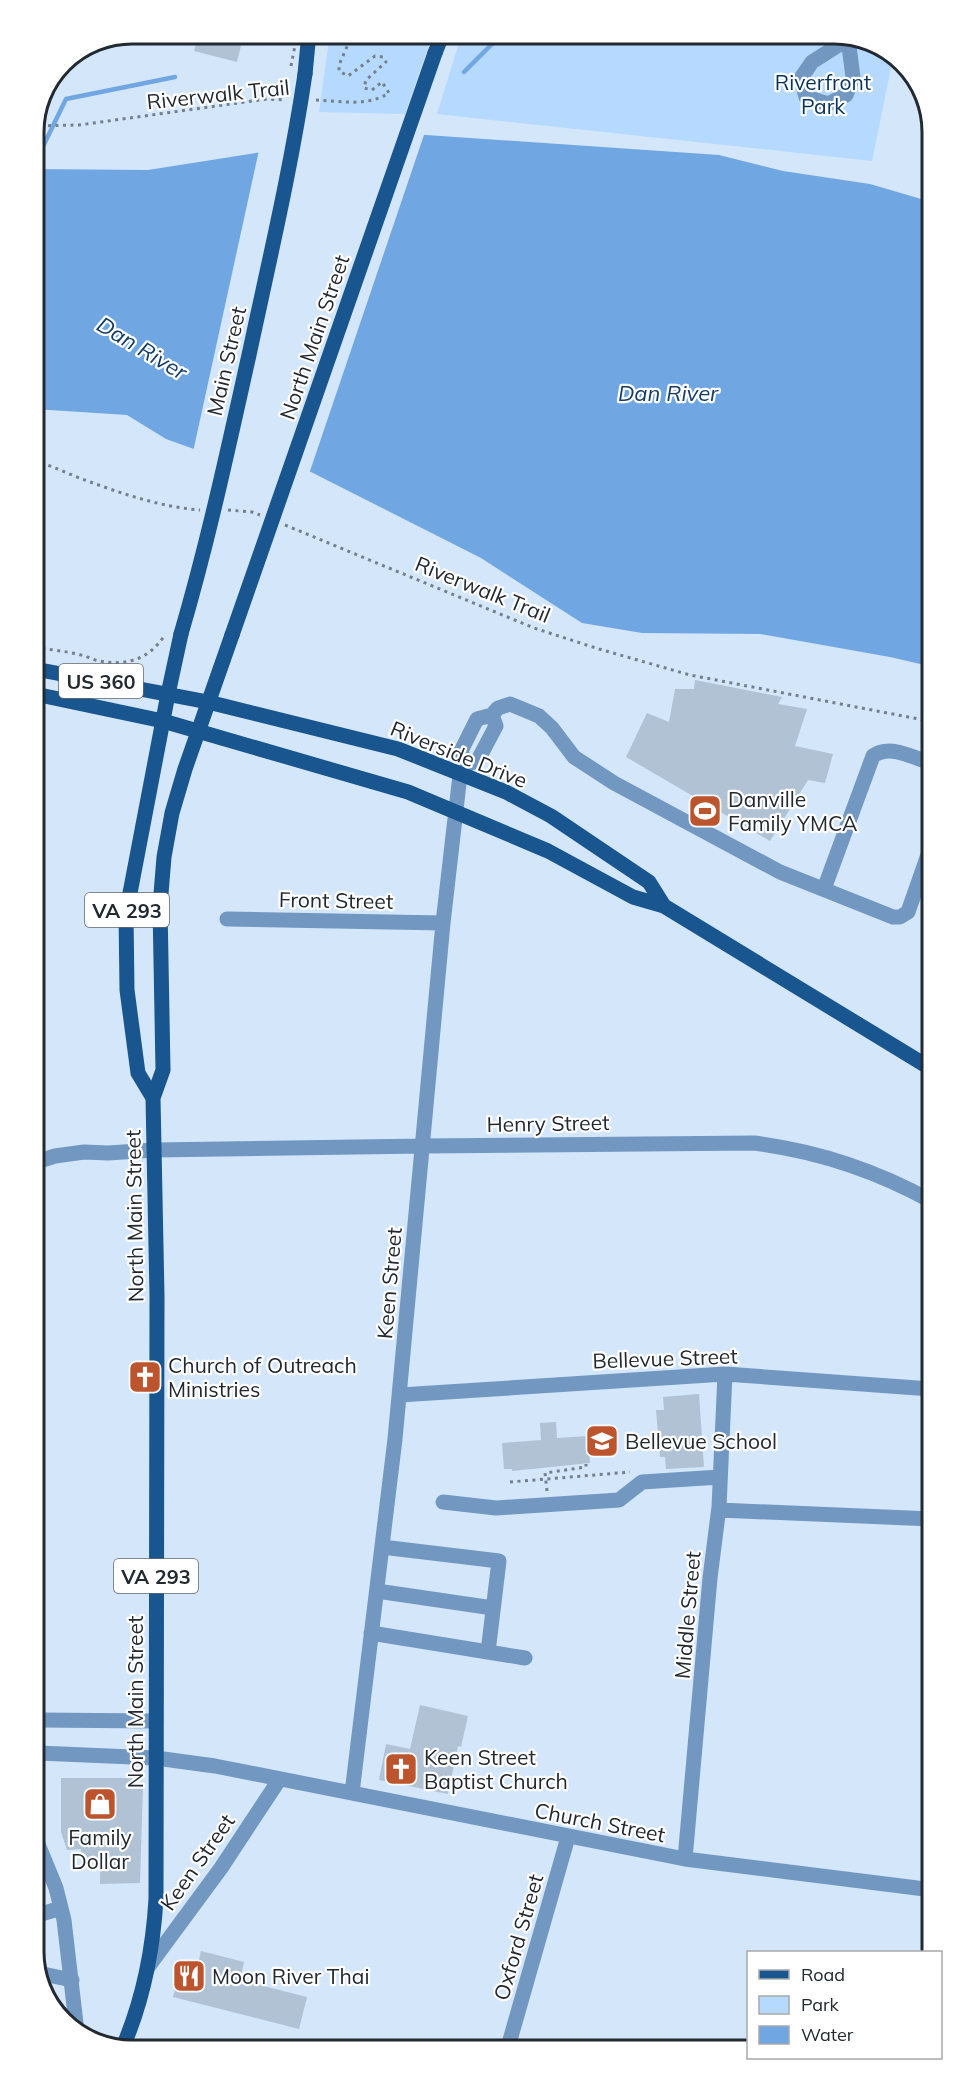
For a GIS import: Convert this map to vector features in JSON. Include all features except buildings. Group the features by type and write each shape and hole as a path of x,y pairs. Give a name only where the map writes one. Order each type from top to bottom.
{"main road":[{"name":"Main Street","path":"168,694 174,633 203,559 280,219 305,74 308,43"},
{"name":"North Main Street","path":"127,2039 132,2027 148,1967 156,1899 157,1296 153,1098 163,1070 160,906 164,857 172,813 198,730 439,43"},
{"name":"US 360","path":"44,671 208,702"},
{"name":"North Main Street","path":"153,1098 138,1073 127,990 126,914 168,694"},
{"name":"US 360","path":"44,696 198,730"},
{"name":"Riverside Drive","path":"208,702 398,749 463,770 551,816 580,834 649,882 664,906"},
{"name":"Riverside Drive","path":"198,730 408,792 548,851 633,897 664,906 922,1063"}],"street":[{"name":"Keen Street","path":"352,1793 400,1395 443,923 463,770 461,751 477,719 492,715 498,708 510,704 539,716 552,728 574,757 614,783 780,872 824,889"},
{"path":"922,760 893,751 879,752 873,756 824,889 893,917 900,917 908,912 922,872"},
{"name":"Front Street","path":"227,920 443,923"},
{"name":"Henry Street","path":"43,1160 84,1152 154,1150 754,1143 788,1147 822,1155 868,1171 922,1196"},
{"name":"Bellevue Street","path":"400,1395 724,1374 922,1388"},
{"name":"Middle Street","path":"685,1859 710,1578 719,1510 724,1374"},
{"path":"442,1502 496,1508 619,1500 642,1482 720,1477"},
{"path":"719,1510 922,1519"},
{"path":"382,1547 499,1561 488,1652"},
{"path":"377,1591 493,1608"},
{"path":"371,1633 525,1658"},
{"path":"43,1720 156,1721"},
{"name":"Church Street","path":"43,1753 156,1758 215,1766 568,1838 685,1859 922,1889"},
{"name":"Keen Street","path":"148,1967 221,1868 279,1780"},
{"name":"Oxford Street","path":"510,2040 568,1838"},
{"path":"43,1856 56,1888 61,1908 70,1953 76,2019"},
{"path":"43,1913 61,1908"},
{"path":"47,1975 72,1980"}],"path":[{"name":"Riverwalk Trail","path":"308,100 366,102 389,93 382,82 372,90 364,88 366,80 386,62 383,57 375,56 348,76 339,71 339,65 348,43"},
{"name":"Riverwalk Trail","path":"44,126 79,125 267,99 288,100"},
{"path":"44,463 124,494 186,509 202,510"},
{"path":"225,510 252,512 263,516"},
{"name":"Riverwalk Trail","path":"281,523 534,628 599,649 690,675 922,720"},
{"path":"44,648 82,655 98,661 126,662 150,653 174,633"},
{"path":"546,1480 545,1473 586,1467 586,1464"},
{"path":"510,1482 641,1470 642,1482"}],"green space":[{"path":"329,43 429,43 405,114 319,112"},
{"name":"Riverfront Park","path":"459,43 840,44 868,50 892,65 872,161 437,114"}],"water":[{"name":"Dan River","path":"368,131 719,155 783,171 870,184 922,199 922,664 760,634 642,633 582,623 481,558 309,471 244,467 166,439 127,415 44,410 44,169 148,170 325,142"}],"pier":[{"path":"367,128 425,132 309,474 244,470 193,452 259,150 324,140"}],"waterway":[{"path":"464,72 492,44"},
{"path":"44,144 66,99 175,77"}],"place":[{"name":"Danville Family YMCA","path":"705,811"},
{"name":"Church of Outreach Ministries","path":"145,1377"},
{"name":"Bellevue School","path":"602,1441"},
{"name":"Keen Street Baptist Church","path":"401,1769"},
{"name":"Family Dollar","path":"100,1804"},
{"name":"Moon River Thai","path":"189,1976"}]}
